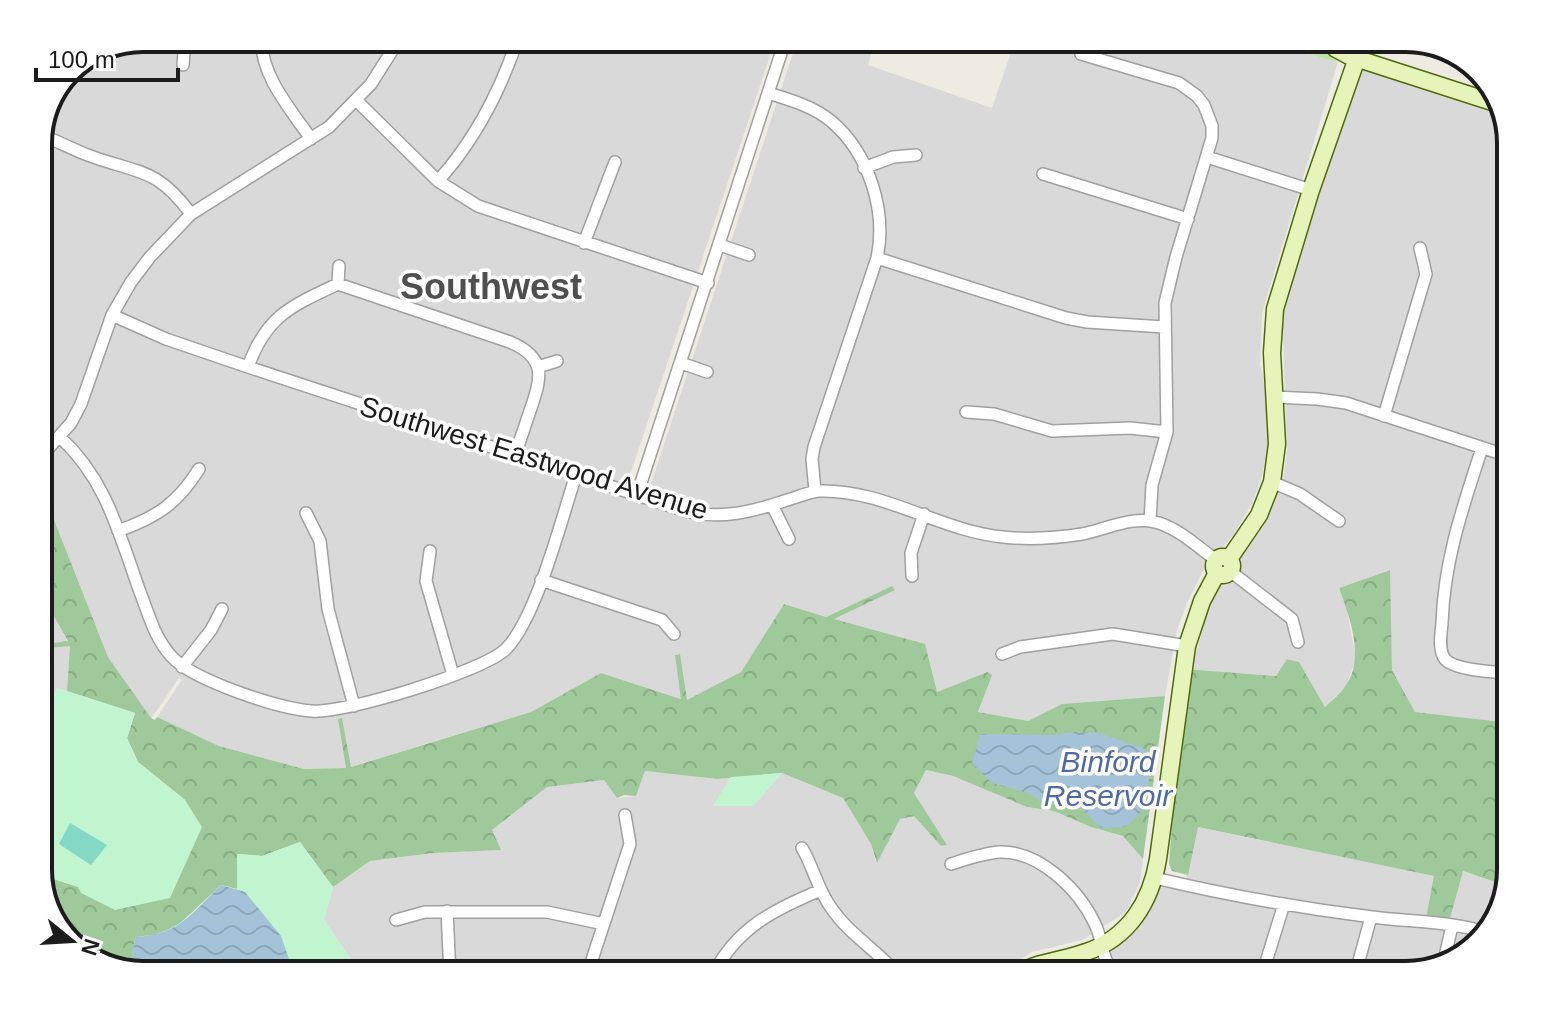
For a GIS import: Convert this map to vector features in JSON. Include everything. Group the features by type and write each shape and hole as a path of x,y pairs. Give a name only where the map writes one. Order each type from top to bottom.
{"street":[{"path":"183,52 183,65"},
{"path":"265,52 275,86 311,139"},
{"path":"52,447 61,438 81,404 112,315 150,257 191,214 329,127 357,101 392,52"},
{"path":"438,181 454,163 490,103 512,52"},
{"path":"637,495 781,52"},
{"path":"1342,52 1487,100"},
{"path":"1081,54 1179,83 1197,96 1209,115 1212,138 1170,278 1164,327 1167,432 1152,485 1150,521 1168,526 1292,619 1298,642"},
{"path":"1051,961 1088,952 1116,936 1134,919 1155,878 1187,646 1202,601 1259,515 1272,482 1277,444 1272,339 1275,309 1353,57"},
{"path":"768,93 813,109 846,136 864,168 880,216 881,240 877,258 814,447 815,491"},
{"path":"357,101 438,181 478,206 708,283"},
{"path":"52,140 84,154 149,175 169,188 191,214"},
{"path":"864,168 893,157 916,155"},
{"path":"1207,157 1311,190"},
{"path":"584,243 615,162"},
{"path":"1043,174 1188,219"},
{"path":"720,245 749,255"},
{"path":"1384,416 1426,274 1420,248"},
{"path":"877,258 1066,318 1164,327"},
{"path":"338,284 339,266"},
{"path":"248,367 256,343 279,316 305,299 338,284 517,345 529,353 538,367 539,380 515,455"},
{"name":"Southwest Eastwood Avenue","path":"112,315 166,339 248,367 689,512 716,516 772,505 815,491 866,496 981,534 1005,537 1061,537 1131,521 1150,521"},
{"path":"538,367 557,361"},
{"path":"681,363 707,372"},
{"path":"1274,397 1330,400 1497,453"},
{"path":"966,412 994,414 1052,431 1130,428 1167,432"},
{"path":"61,438 92,471 105,496 156,634 171,656 182,667 205,678 289,707 311,711 354,706 453,675 481,666 506,649 521,629 541,580 576,475"},
{"path":"1482,448 1449,554 1443,590 1442,652 1449,663 1497,670"},
{"path":"118,531 166,509 182,494 199,469"},
{"path":"1272,482 1300,494 1339,521"},
{"path":"772,505 789,539"},
{"path":"306,513 320,541 328,609 354,706"},
{"path":"912,576 911,553 924,514"},
{"path":"430,551 426,581 453,675"},
{"path":"541,580 662,620 674,634"},
{"path":"182,667 211,630 222,609"},
{"path":"1002,654 1020,647 1113,634 1187,646"},
{"path":"592,961 630,844 625,815"},
{"path":"802,848 814,867 821,890 842,922 883,961"},
{"path":"951,864 1000,852 1018,854 1064,880 1075,891 1096,926 1105,961"},
{"path":"1155,878 1284,904 1474,930"},
{"path":"721,961 753,924 777,908 821,890"},
{"path":"1266,961 1284,904"},
{"path":"447,911 449,961"},
{"path":"396,920 425,912 547,912 604,924"},
{"path":"1359,961 1371,917"},
{"path":"1446,952 1452,926"}],"shaded area":[{"path":"143,52 771,52 629,478 650,487 793,52 872,52 868,65 992,108 1011,52 1299,52 1338,62 1262,313 1260,364 1269,407 1270,430 1261,479 1252,504 1233,535 1203,571 1187,603 1177,630 1165,696 1062,704 1028,721 977,712 991,675 986,672 937,692 833,619 894,590 892,586 826,617 784,604 741,672 686,701 679,654 675,655 682,699 601,673 531,712 350,767 342,719 339,719 346,768 304,769 219,746 157,717 182,680 179,678 151,719 108,657 52,515 52,137 55,119 67,92 92,67 108,59"},
{"path":"1360,69 1492,113 1497,143 1497,721 1415,712 1392,670 1389,570 1339,588 1347,610 1356,659 1346,686 1325,707 1299,662 1288,659 1276,676 1184,669 1198,647 1207,612 1219,588 1264,526 1284,475 1287,449 1282,312"},
{"path":"52,614 68,642 52,644"},
{"path":"70,646 67,691 57,688 52,701 52,648"},
{"path":"926,770 953,776 1027,807 1054,811 1091,827 1123,836 1143,859 1140,882 1126,912 1082,940 1032,952 1018,961 352,961 324,920 333,887 370,861 433,853 500,850 491,831 547,787 604,780 617,798 636,796 645,771 716,779 731,777 714,805 753,806 782,773 843,798 871,844 876,862 900,819 914,815 941,846 946,845 914,793"},
{"path":"70,823 107,845 91,865 59,844"},
{"path":"1197,827 1435,876 1425,923 1449,921 1462,871 1496,882 1482,921 1452,949 1430,958 1406,961 1071,961 1113,948 1146,916 1159,887 1183,890"}],"green space":[{"path":"1299,52 1324,52 1338,62"},
{"path":"52,515 108,657 151,718 155,720 157,717 219,746 304,769 346,768 338,719 342,718 351,767 531,712 601,673 681,699 675,655 680,654 687,700 741,672 784,604 826,617 892,586 895,590 834,619 925,644 937,692 987,672 992,675 978,712 1028,721 1062,704 1165,696 1143,859 1123,836 1091,827 1054,811 1027,807 953,776 926,770 914,793 947,845 941,846 914,816 900,819 877,863 871,844 843,798 782,773 717,779 645,771 636,796 617,798 604,780 547,787 492,830 501,850 433,853 370,861 333,887 300,842 262,856 238,854 237,889 221,885 175,928 159,935 146,961 143,961 103,952 83,938 64,916 52,879 79,887 185,800 138,762 127,738 135,713 67,691 70,646 52,648 52,643 68,641 52,613"},
{"path":"1390,570 1392,670 1415,712 1497,721 1496,882 1463,871 1449,922 1425,923 1434,876 1198,827 1188,875 1172,871 1169,864 1184,669 1276,676 1287,659 1299,662 1325,707 1344,688 1354,665 1354,639 1339,588"},
{"path":"57,688 135,713 127,738 138,762 185,800 202,827 170,898 115,910 81,893 78,887 52,879 52,701"},
{"path":"782,773 753,806 713,806 731,777"},
{"path":"300,842 333,887 324,920 352,961 134,960 136,937 174,927 221,885 237,889 237,854 262,856"}],"water":[{"name":"Binford Reservoir","path":"1099,733 1145,749 1149,782 1145,799 1139,814 1124,827 1101,828 1082,809 1042,802 1028,793 992,783 972,763 980,734 1056,735"},
{"path":"221,885 245,892 281,936 288,961 134,960 136,937 164,932 193,913"}],"district":[{"name":"Southwest","path":"491,286"}]}
